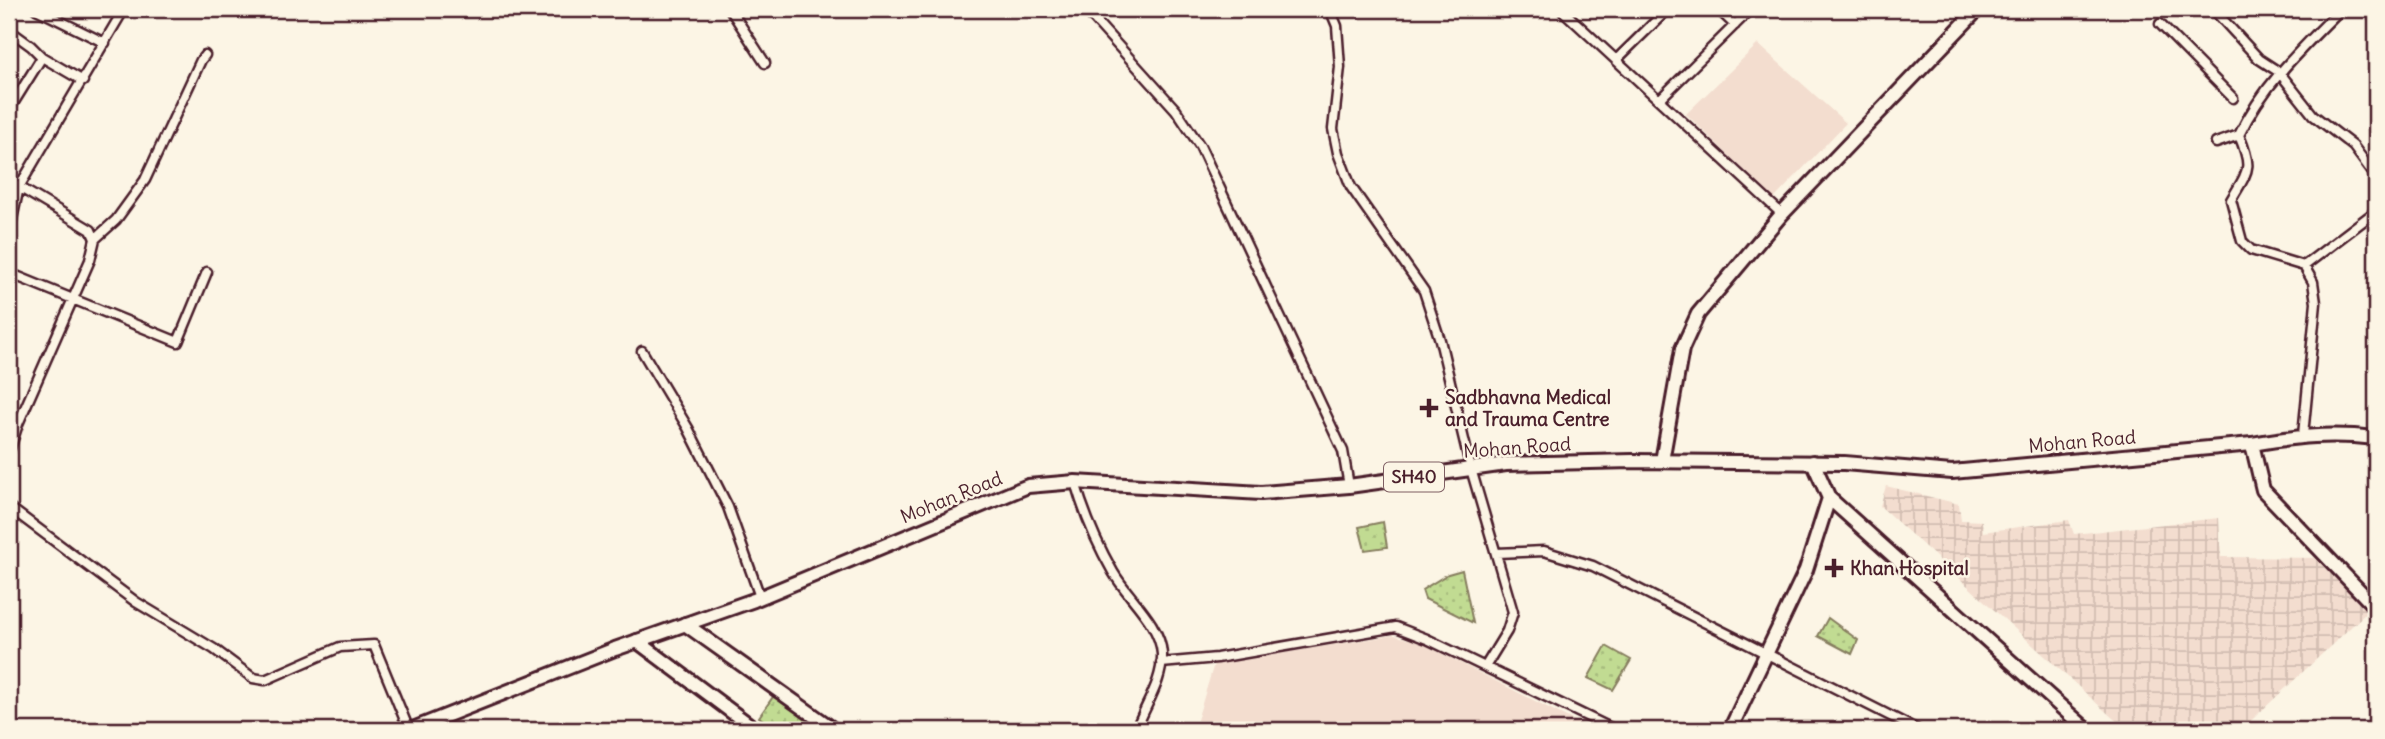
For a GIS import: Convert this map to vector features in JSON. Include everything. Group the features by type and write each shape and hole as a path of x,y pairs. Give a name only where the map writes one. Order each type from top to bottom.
{"main road":[{"path":"1662,461 1682,349 1698,314 1782,214 1978,9"},
{"name":"Mohan Road","path":"409,730 637,641 760,597 1028,486 1075,482 1261,493 1349,486 1506,464 1662,461 1844,463 1952,472 2252,444 2303,435 2376,438"},
{"path":"2252,444 2263,490 2376,608"},
{"path":"1813,462 1829,498 2087,730"},
{"path":"1730,730 1806,570 1829,498"},
{"path":"685,624 834,730"},
{"path":"637,641 756,730"}],"street":[{"path":"36,9 105,43"},
{"path":"9,234 19,187 124,9"},
{"path":"730,9 765,63"},
{"path":"1085,9 1176,110 1200,146 1343,451 1349,486"},
{"path":"1331,9 1337,26 1340,67 1334,129 1338,153 1351,187 1424,290 1440,340 1471,469 1513,612 1507,631 1485,667"},
{"path":"1561,9 1782,214"},
{"path":"1616,60 1668,9"},
{"path":"1718,9 1735,25"},
{"path":"1659,100 1751,9"},
{"path":"2213,9 2259,59 2279,72 2313,115 2353,146 2376,177"},
{"path":"2303,435 2316,303 2313,282 2304,266 2251,250 2242,241 2231,200 2249,169 2248,156 2239,135 2246,119 2279,72 2341,9"},
{"path":"2160,24 2233,98"},
{"path":"9,30 42,57 83,81"},
{"path":"9,452 18,424 90,260 95,239 116,219 145,180 205,55"},
{"path":"9,110 42,57"},
{"path":"2216,143 2239,135"},
{"path":"9,181 91,230 95,239"},
{"path":"2304,266 2376,211"},
{"path":"9,273 178,342 207,272"},
{"path":"642,351 688,428 728,507 760,597"},
{"path":"1075,482 1083,508 1113,572 1159,637 1161,663 1158,681 1136,730"},
{"path":"9,508 136,602 214,649 253,678 265,680 340,647 373,645 409,730"},
{"path":"1496,552 1544,551 1593,566 1919,730"},
{"path":"1161,663 1217,658 1396,627 1485,667 1595,726 1615,730"}],"shaded area":[{"path":"1758,44 1846,123 1774,199 1686,114"},
{"path":"1886,486 1959,504 1961,520 1982,521 1983,532 2069,520 2074,534 2219,518 2221,557 2315,558 2368,611 2241,730 2126,730 1880,506"},
{"path":"1394,635 1421,643 1584,726 1582,730 1194,730 1214,664"}],"green space":[{"path":"1383,522 1387,547 1365,550 1359,527"},
{"path":"1462,570 1473,623 1425,599 1422,590 1448,574"},
{"path":"1828,618 1858,640 1852,654 1818,636"},
{"path":"1606,646 1631,660 1613,690 1588,678"},
{"path":"775,694 820,725 816,730 777,730 759,717"}],"place":[{"name":"Sadbhavna Medical and Trauma Centre","path":"1429,408"},
{"name":"Khan Hospital","path":"1834,568"}]}
